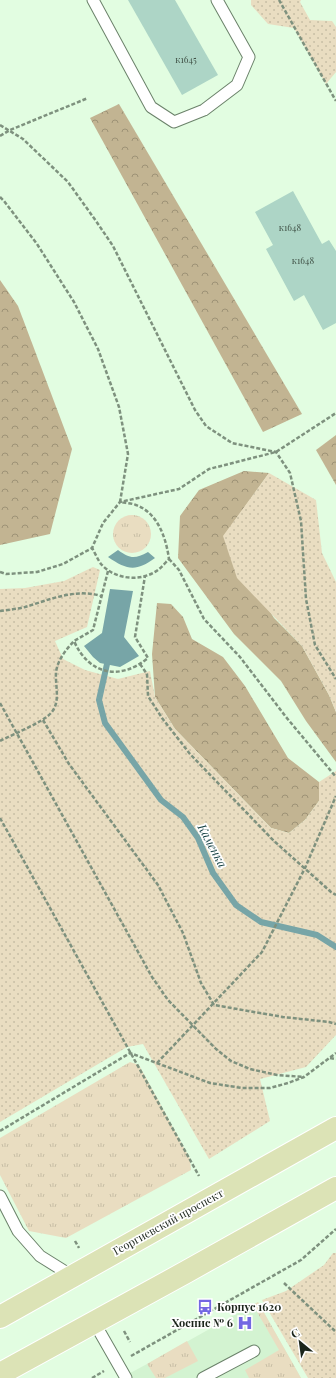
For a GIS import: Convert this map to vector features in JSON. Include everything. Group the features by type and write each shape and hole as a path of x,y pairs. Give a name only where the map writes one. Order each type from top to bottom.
{"main road":[{"name":"Георгиевский проспект","path":"0,1317 335,1128"},
{"path":"0,1374 336,1188"}],"lane":[{"path":"93,0 151,107 174,122 204,110 238,85 249,57 217,0"},
{"path":"0,1196 18,1231 40,1256 72,1276"},
{"path":"94,1322 126,1378"},
{"path":"204,1378 254,1351"}],"path":[{"path":"279,0 336,101"},
{"path":"0,136 10,130 88,98"},
{"path":"0,125 23,139 68,182 96,221 113,246 195,410 206,426 232,443 276,452 290,473 301,521 306,599 316,645 336,679"},
{"path":"0,197 4,200 37,244 74,302 98,350 119,407 128,454 120,502 102,523 92,548 63,564 37,572 6,574 0,576"},
{"path":"120,502 179,489 209,469 276,452 336,413"},
{"path":"120,502 136,505 148,512 160,527 166,543 169,559 179,570 204,619 240,657 286,717 336,777"},
{"path":"92,548 100,563 108,571 120,577 135,578 145,576 158,570 169,559"},
{"path":"0,741 43,720 51,713 57,704 56,671 63,653 74,641 93,630 108,571"},
{"path":"0,572 6,574"},
{"path":"74,641 78,651 92,666 105,671 118,672 130,670 148,658 135,637 145,576"},
{"path":"0,611 23,607 72,594 93,594 101,596"},
{"path":"140,664 147,674 148,696 162,718 190,754 274,842 336,895"},
{"path":"0,703 152,977 168,1000 216,1049 231,1061 250,1069 277,1075 304,1077"},
{"path":"43,720 68,764 158,885 183,933 201,982 214,1005"},
{"path":"157,1064 214,1005 262,952 306,868 336,796"},
{"path":"0,818 199,1176"},
{"path":"214,1005 283,1017 336,1024"},
{"path":"130,1053 210,1083 242,1088 270,1088 288,1083 304,1077 336,1053"},
{"path":"0,1131 130,1053"},
{"path":"330,1058 336,1059"},
{"path":"92,1378 301,1260 336,1229"},
{"path":"284,1283 336,1332"}],"shaded area":[{"name":"Хоспис № 6","path":"258,1302 301,1378 121,1378 147,1364"}],"green space":[{"path":"251,0 301,0 300,2 310,20 332,21 336,27 336,72 326,84 294,28 268,24 251,5"},
{"path":"119,104 302,414 263,432 90,118"},
{"path":"0,280 18,306 72,449 50,534 0,545"},
{"path":"336,435 336,485 316,450"},
{"path":"244,471 269,473 224,536 274,618 302,646 329,695 336,712 336,762 306,721 281,681 234,634 178,558 180,516 199,490"},
{"path":"269,473 316,500 322,553 336,582 336,712 329,695 302,646 237,578 223,536"},
{"path":"128,515 136,515 143,518 148,523 151,534 148,545 143,550 136,553 128,553 121,550 116,545 113,538 113,530 116,523 121,518"},
{"path":"93,567 100,570 87,627 55,641 63,659 85,670 118,679 150,671 155,697 175,729 271,828 289,833 305,820 319,801 319,782 336,771 336,1035 306,1067 260,1079 270,1121 209,1159 143,1044 127,1047 0,1122 0,589 25,588 64,581"},
{"path":"157,603 171,604 183,617 192,639 223,657 245,686 288,758 319,782 319,801 305,820 289,833 271,828 175,729 155,697 152,654"},
{"path":"130,1062 139,1065 190,1159 191,1170 66,1238 29,1231 0,1175 0,1138"},
{"path":"333,1253 336,1253 336,1378 308,1378 262,1300 286,1291 324,1265"},
{"path":"258,1302 301,1378 249,1378 245,1370 279,1350 253,1305"},
{"path":"187,1341 198,1361 165,1378 156,1378 147,1364"}],"water":[{"path":"118,550 133,557 140,556 148,552 155,558 142,566 132,568 126,567 108,557"},
{"path":"110,589 133,591 124,637 139,656 120,667 100,663 84,646 102,633"}],"building":[{"path":"128,0 175,0 218,75 182,95"},
{"path":"293,191 322,244 329,240 336,251 336,323 323,330 304,295 294,301 266,249 273,245 255,212"}],"waterway":[{"name":"Каменка","path":"107,664 99,700 105,723 161,800 183,817 198,838 213,873 236,905 261,922 317,935 336,947"}],"place":[{"name":"Корпус 1620","path":"205,1307"},
{"name":"Хоспис № 6","path":"245,1323"}]}
